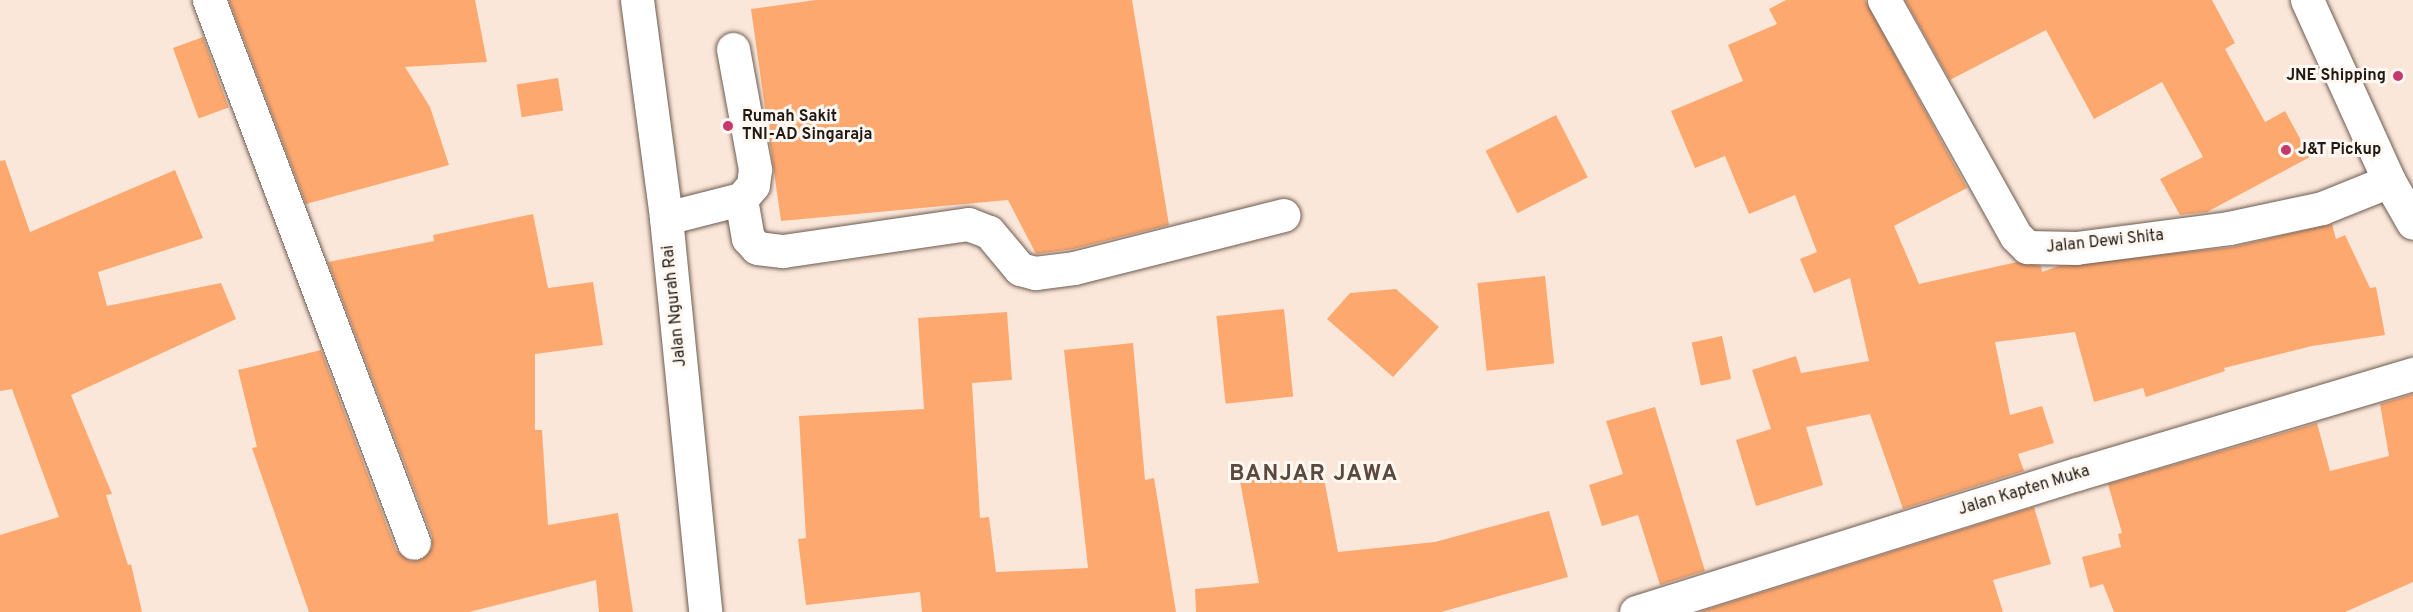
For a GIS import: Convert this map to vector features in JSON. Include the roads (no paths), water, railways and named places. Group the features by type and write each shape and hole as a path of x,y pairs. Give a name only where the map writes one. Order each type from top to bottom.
{"main road":[{"path":"209,0 414,543"},
{"name":"Jalan Ngurah Rai","path":"637,0 666,218 705,612"},
{"name":"Jalan Dewi Shita","path":"1884,0 2016,236 2027,247 2076,248 2229,228 2322,208 2389,181"},
{"path":"2307,0 2389,181 2413,223"},
{"path":"666,218 741,199 753,185 755,169 733,49"},
{"path":"741,199 748,238 757,248 783,251 968,224 989,232 1020,268 1035,273 1074,268 1283,215"},
{"name":"Jalan Kapten Muka","path":"1636,612 2077,474 2413,374"}],"place":[{"name":"JNE Shipping","path":"2398,76"},
{"name":"Rumah Sakit TNI-AD Singaraja","path":"728,126"},
{"name":"J&T Pickup","path":"2286,150"}],"district":[{"name":"BANJAR JAWA","path":"1314,475"}]}
